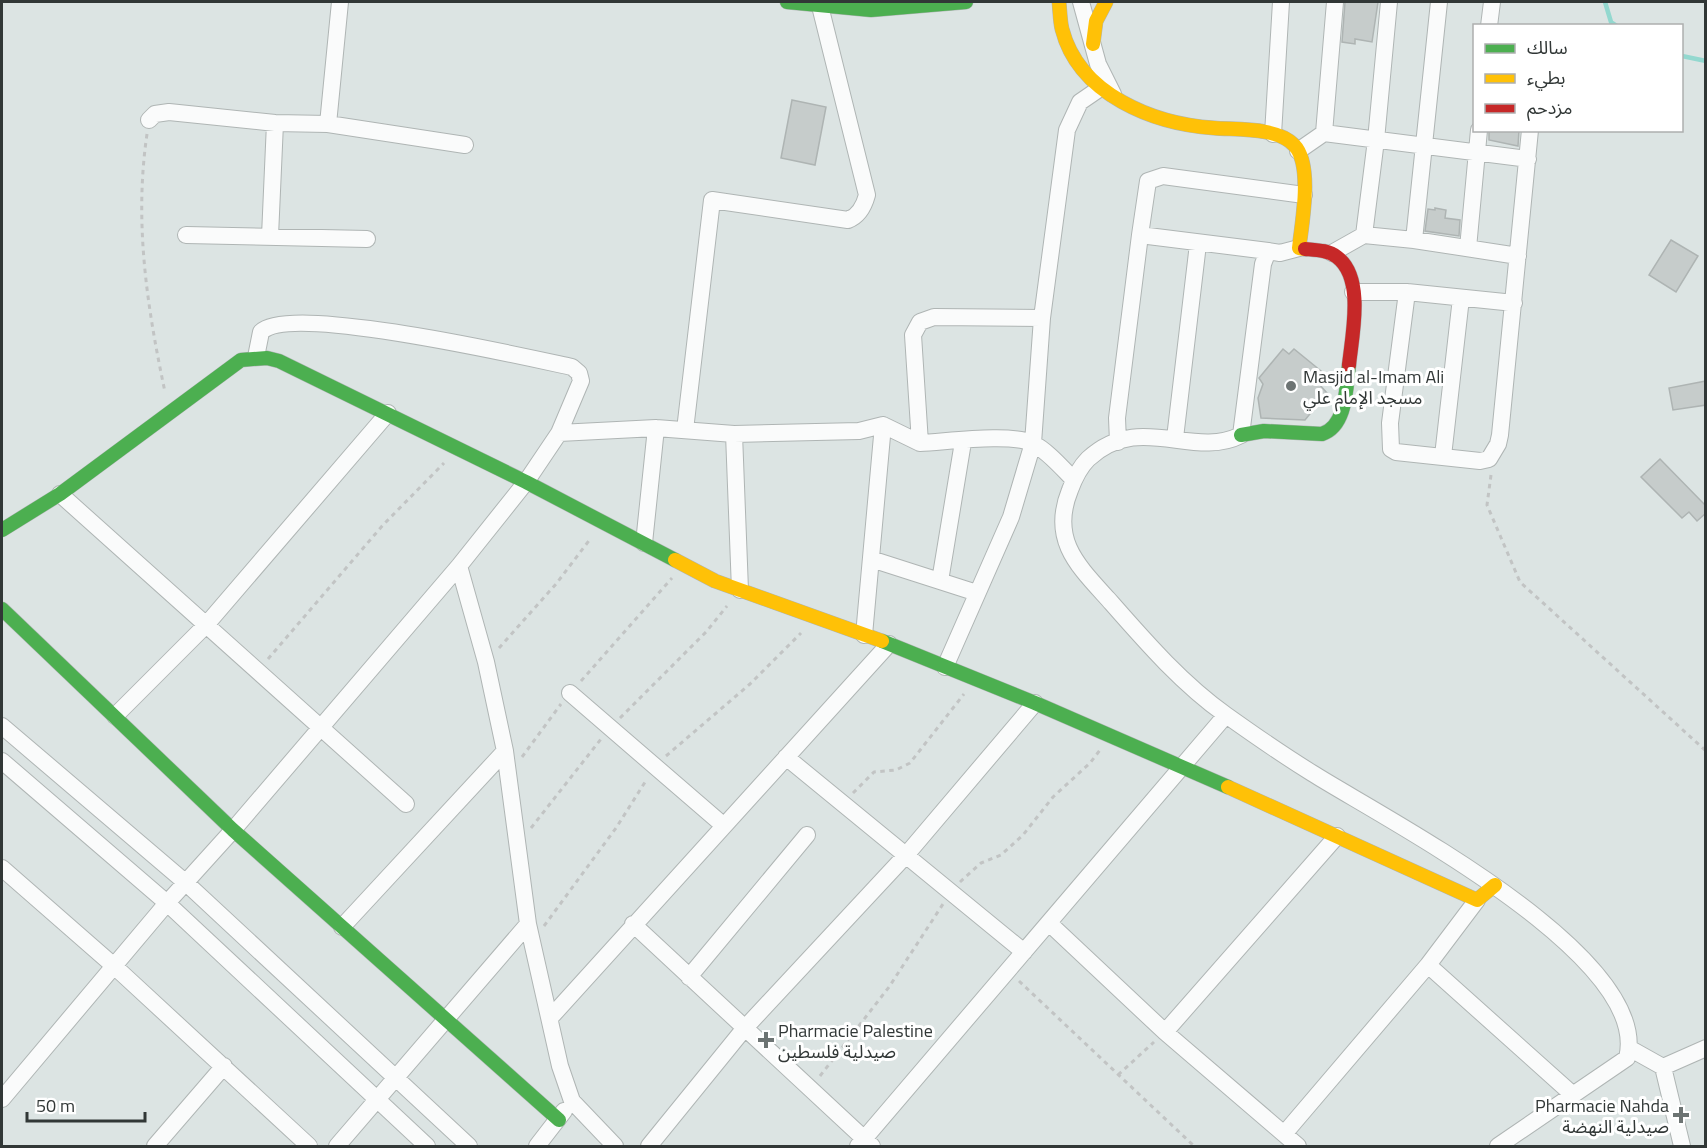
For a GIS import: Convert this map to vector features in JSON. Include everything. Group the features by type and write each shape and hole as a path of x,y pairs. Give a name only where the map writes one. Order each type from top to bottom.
{"street":[{"path":"328,124 340,2"},
{"path":"787,2 871,10 966,2"},
{"path":"1059,2 1060,22 1070,48 1090,80 1099,89 1137,110 1179,122 1273,134 1291,142 1298,151 1303,165 1304,195 1299,248"},
{"path":"1081,2 1098,64 1115,97"},
{"path":"1093,44 1096,21 1106,2"},
{"path":"1273,134 1281,2"},
{"path":"1324,133 1335,2"},
{"path":"1364,236 1389,2"},
{"path":"1414,240 1439,2"},
{"path":"1489,24 1492,2"},
{"path":"685,430 712,200 848,220 859,213 866,201 867,195 820,6"},
{"path":"945,667 1011,517 1033,444 1042,318 1067,130 1080,102 1099,89"},
{"path":"149,120 155,114 170,112 275,123 328,124 465,145"},
{"path":"270,236 275,123"},
{"path":"1468,248 1479,132"},
{"path":"1407,292 1390,423 1391,450 1480,461 1493,456 1500,435 1530,132"},
{"path":"1298,151 1324,133 1528,159"},
{"path":"1118,442 1117,418 1146,188 1152,178 1163,176 1304,195"},
{"path":"186,235 367,238"},
{"path":"1140,235 1280,253 1299,248 1332,253 1341,261 1350,275 1353,292 1346,382 1338,422 1322,434 1264,431 1241,435 1222,442 1156,435 1118,442 1086,461 1074,480 1064,506 1063,535 1080,568 1196,693 1312,773 1399,824 1495,885 1554,931 1602,982 1626,1025 1629,1048 1627,1058 1498,1146"},
{"path":"1332,253 1364,236 1414,240 1518,256"},
{"path":"1175,438 1198,244"},
{"path":"1241,435 1259,277 1268,251"},
{"path":"1353,292 1407,292 1514,303"},
{"path":"1443,456 1461,298"},
{"path":"920,443 913,335 920,322 934,317 1042,318"},
{"path":"2,1099 185,882 233,830 459,566 526,482 559,433 581,381 579,373 572,367 433,338 289,323 270,326 261,332 256,357"},
{"path":"2,530 60,494 241,360 256,357 279,361 526,482 715,581 889,644 1035,703 1181,766 1477,900"},
{"path":"115,716 206,625 388,413"},
{"path":"559,433 656,428 734,434 859,431 883,425 920,443 1002,439 1033,444 1074,480"},
{"path":"864,635 883,425"},
{"path":"644,543 656,428"},
{"path":"734,434 740,590"},
{"path":"940,581 963,442"},
{"path":"60,494 406,804"},
{"path":"871,559 977,593"},
{"path":"459,566 486,662 505,751 528,924 560,1066 572,1101 615,1146"},
{"path":"2,609 233,830 559,1120"},
{"path":"550,1018 889,644"},
{"path":"570,693 723,825"},
{"path":"649,1146 744,1029 907,854 1035,703"},
{"path":"633,924 864,1144 1008,970 1050,924 1226,715"},
{"path":"2,726 185,882 469,1146"},
{"path":"342,927 505,751"},
{"path":"786,757 1024,952"},
{"path":"2,761 167,903 427,1146"},
{"path":"688,977 807,835"},
{"path":"1165,1032 1337,836"},
{"path":"2,868 114,966 309,1146"},
{"path":"1284,1134 1428,965 1477,900 1495,885"},
{"path":"337,1146 528,924"},
{"path":"1050,924 1165,1032 1298,1146"},
{"path":"1428,965 1572,1095"},
{"path":"1629,1048 1663,1067 1682,1146"},
{"path":"1663,1067 1706,1048"},
{"path":"155,1146 224,1066"},
{"path":"537,1146 572,1101"}],"path":[{"path":"149,120 141,174 142,243 153,333 169,415"},
{"path":"257,671 383,525 459,449"},
{"path":"1493,456 1487,506 1520,582 1706,752"},
{"path":"486,662 556,584 603,522"},
{"path":"508,775 570,693 684,564"},
{"path":"518,846 610,728 706,632 740,590"},
{"path":"843,803 874,772 896,770 910,763 975,679"},
{"path":"1008,970 1194,1146"},
{"path":"1118,1075 1165,1032"}],"building":[{"path":"1345,2 1378,2 1372,42 1355,39 1355,44 1342,42"},
{"path":"792,100 826,107 815,165 781,158"},
{"path":"1489,132 1519,132 1518,146 1489,140"},
{"path":"1435,208 1446,210 1445,218 1460,220 1459,236 1425,231 1428,209 1435,210"},
{"path":"1671,240 1698,256 1676,292 1649,275"},
{"name":"Masjid al-Imam Ali مسجد الإمام علي","path":"1283,349 1289,354 1294,349 1326,375 1319,384 1327,393 1305,420 1261,418 1258,398 1263,384 1259,378"},
{"path":"1706,381 1706,405 1673,410 1669,388"},
{"path":"1660,459 1706,506 1706,513 1697,521 1689,512 1682,518 1641,477"}],"waterway":[{"path":"1605,2 1611,22 1614,24"},
{"path":"1683,56 1706,61"}],"traffic: fast":[{"path":"787,2 871,10 966,2"},
{"path":"2,530 60,494 241,360 267,358 279,361 526,482 675,560"},
{"path":"1241,435 1264,431 1322,434 1330,430 1336,423 1344,405 1349,365"},
{"path":"2,609 233,830 559,1120"},
{"path":"882,641 1035,703 1228,787"}],"traffic: slow":[{"path":"1059,2 1062,29 1071,52 1084,72 1122,102 1167,120 1214,128 1267,132 1287,139 1294,145 1300,154 1305,179 1299,248 1305,249"},
{"path":"1093,44 1096,21 1106,2"},
{"path":"675,560 715,581 882,641"},
{"path":"1228,787 1477,900 1495,885"}],"traffic: jam":[{"path":"1305,249 1322,251 1337,257 1346,266 1351,279 1355,308 1349,365"}],"place":[{"name":"Masjid al-Imam Ali مسجد الإمام علي","path":"1291,386"},
{"name":"Pharmacie Palestine صيدلية فلسطين","path":"766,1040"},
{"name":"Pharmacie Nahda صيدلية النهضة","path":"1681,1115"}]}
